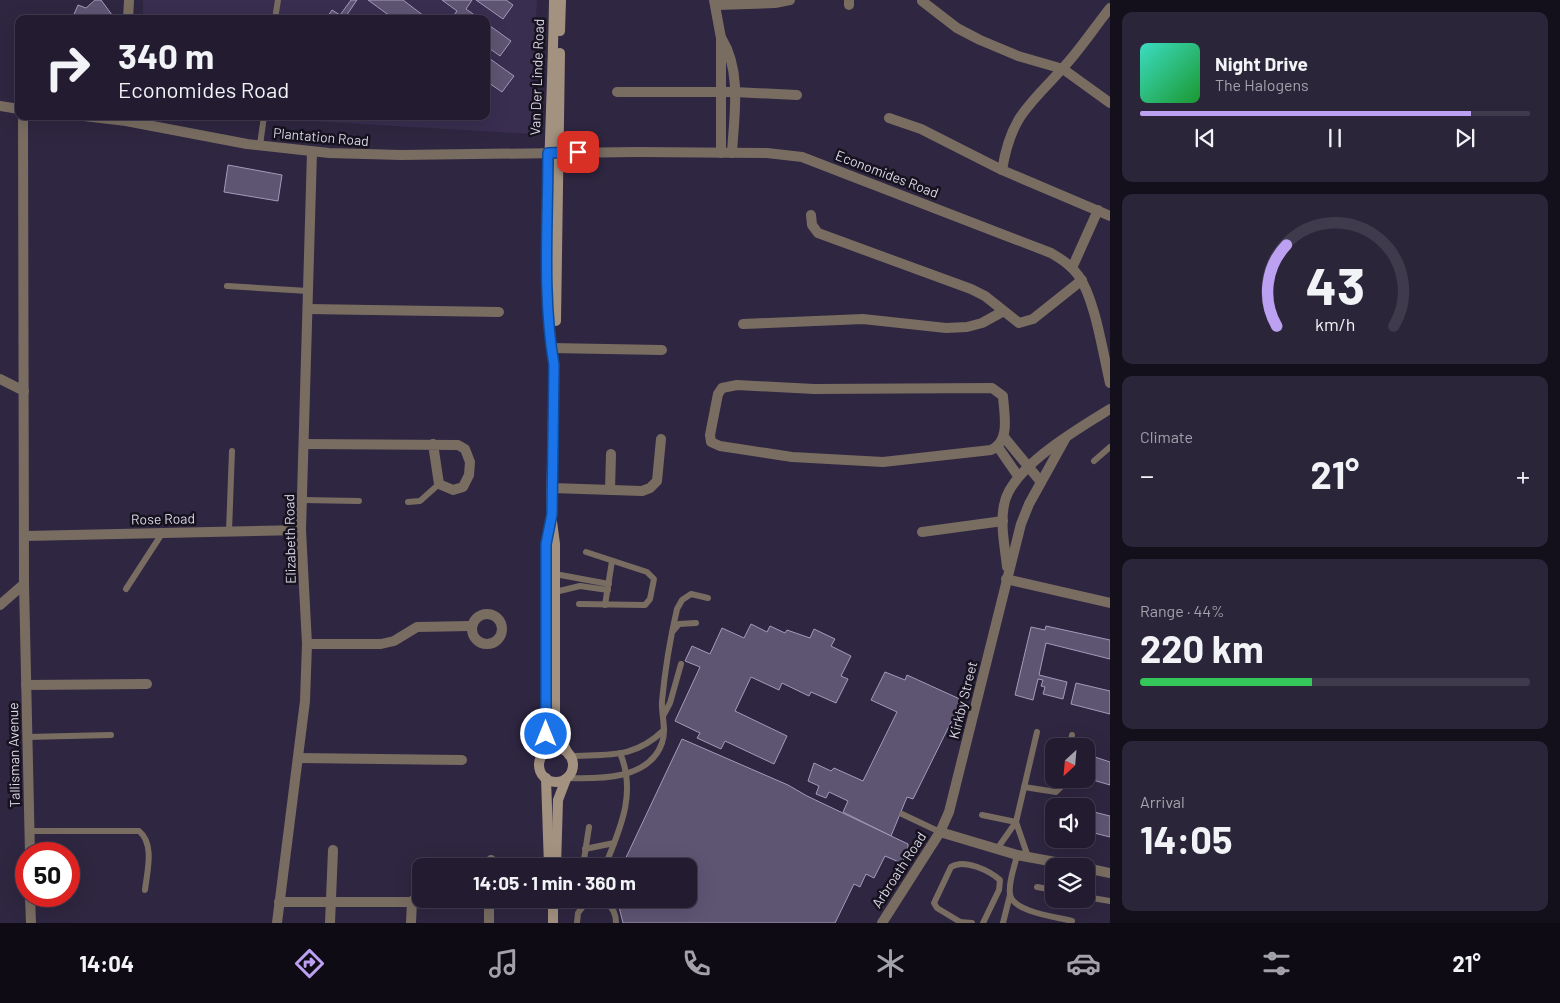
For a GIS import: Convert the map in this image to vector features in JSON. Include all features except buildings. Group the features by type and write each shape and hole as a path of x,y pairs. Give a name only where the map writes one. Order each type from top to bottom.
{"main road":[{"name":"Van Der Linde Road","path":"554,0 552,514 555,544 555,720 561,740 570,756"},
{"name":"Van Der Linde Road","path":"553,153 561,0"},
{"name":"Van Der Linde Road","path":"546,753 546,544 552,514"},
{"path":"549,858 546,778 540,766 546,753 555,749 570,756 572,770 559,794 557,805 556,858"},
{"path":"546,778 556,782 567,779"},
{"path":"553,908 553,923"}],"street":[{"path":"128,15 129,0"},
{"path":"721,153 723,92 721,38 715,2 775,3 790,0"},
{"path":"922,1 957,28 980,40 1018,56 1063,68 1110,103"},
{"path":"1002,170 1006,143 1014,125 1032,100 1063,68 1110,8"},
{"path":"721,38 732,60 734,92 732,153"},
{"path":"617,92 734,92 797,95"},
{"path":"0,106 15,108"},
{"path":"889,118 921,129 1002,170 1110,216"},
{"name":"Tallisman Avenue","path":"23,120 24,584 29,842"},
{"name":"Plantation Road","path":"131,120 260,145 312,152 401,155 553,153"},
{"name":"Elizabeth Road","path":"277,923 305,701 307,644 301,530 312,152"},
{"name":"Economides Road","path":"553,153 794,155 808,158 1051,253 1072,268 1082,280 1089,297 1110,383"},
{"path":"1072,268 1098,210"},
{"path":"811,215 812,225 818,233 972,290 985,296 1013,321 1026,323 1034,320 1082,280"},
{"path":"308,309 499,312"},
{"path":"744,324 863,319 946,328 982,323 1002,312"},
{"path":"554,348 662,350"},
{"path":"0,379 24,391"},
{"path":"737,385 814,389 992,388 1003,396 1004,437 998,447 991,450 883,462 792,457 720,446 711,442 710,435 718,394 722,388 737,385"},
{"name":"Kirkby Street","path":"1007,576 1003,523 1006,499 1018,476 1065,439 1109,412"},
{"path":"1004,437 1041,482"},
{"path":"552,488 642,491 650,488 656,481 661,439"},
{"name":"Kirkby Street","path":"940,832 949,812 1021,524 1041,482 1065,439"},
{"path":"304,444 433,444 460,446 468,453 470,462 469,475 463,487 453,490 439,484 433,444"},
{"path":"998,447 1018,476"},
{"path":"610,490 612,454"},
{"path":"922,532 1003,523 1021,524"},
{"name":"Rose Road","path":"25,536 301,530"},
{"path":"1007,576 1110,603"},
{"path":"0,605 24,584"},
{"path":"307,644 381,644 394,642 417,627 472,626"},
{"path":"26,686 146,684"},
{"path":"298,758 462,760"},
{"path":"940,832 1017,855 1045,860"},
{"name":"Arbroath Road","path":"883,922 940,832"},
{"path":"330,923 333,850"},
{"path":"1095,870 1110,873"},
{"path":"279,902 412,901"},
{"path":"30,907 31,923"},
{"path":"412,908 412,923"},
{"path":"489,908 489,923"}],"lane":[{"path":"276,15 278,0"},
{"path":"260,145 263,120"},
{"path":"227,286 308,291"},
{"path":"1094,461 1110,446"},
{"path":"229,531 232,451"},
{"path":"408,502 420,501 439,484"},
{"path":"302,500 360,501"},
{"path":"126,589 163,532"},
{"path":"580,604 645,605 650,599 654,579 648,572 586,552"},
{"path":"605,604 612,561"},
{"path":"555,574 608,587"},
{"path":"555,592 580,586 608,587"},
{"path":"567,779 606,779 628,773 638,768 656,753 662,743 665,729 662,717 662,702 671,634 677,609 682,600 691,594 708,598"},
{"path":"671,634 679,624 696,623"},
{"path":"662,717 670,702 680,664"},
{"path":"570,756 620,753 645,746 665,729"},
{"path":"997,849 1016,822 1037,732"},
{"path":"27,737 111,735"},
{"path":"607,858 626,811 628,773 620,753"},
{"path":"1024,787 1056,792 1059,788"},
{"path":"902,814 940,832"},
{"path":"982,815 1016,822"},
{"path":"1016,822 1028,857"},
{"path":"583,858 589,827"},
{"path":"29,831 139,831 145,835 149,862 145,890"},
{"path":"584,848 614,843"},
{"path":"1003,923 1017,855"},
{"path":"972,923 961,922 937,908 934,903 951,867 960,864 990,873 1000,880 999,890 983,923"},
{"path":"1037,887 1045,888"},
{"path":"1010,895 1018,906 1072,921"},
{"path":"1095,899 1110,902"},
{"path":"577,923 582,908"},
{"path":"612,908 616,916 616,923"}],"shaded area":[{"path":"143,0 537,0 530,134 292,120 490,120 490,15 143,15"}],"route":[{"path":"546,734 546,544 552,514 554,365 549,315 548,153 578,152"}]}
